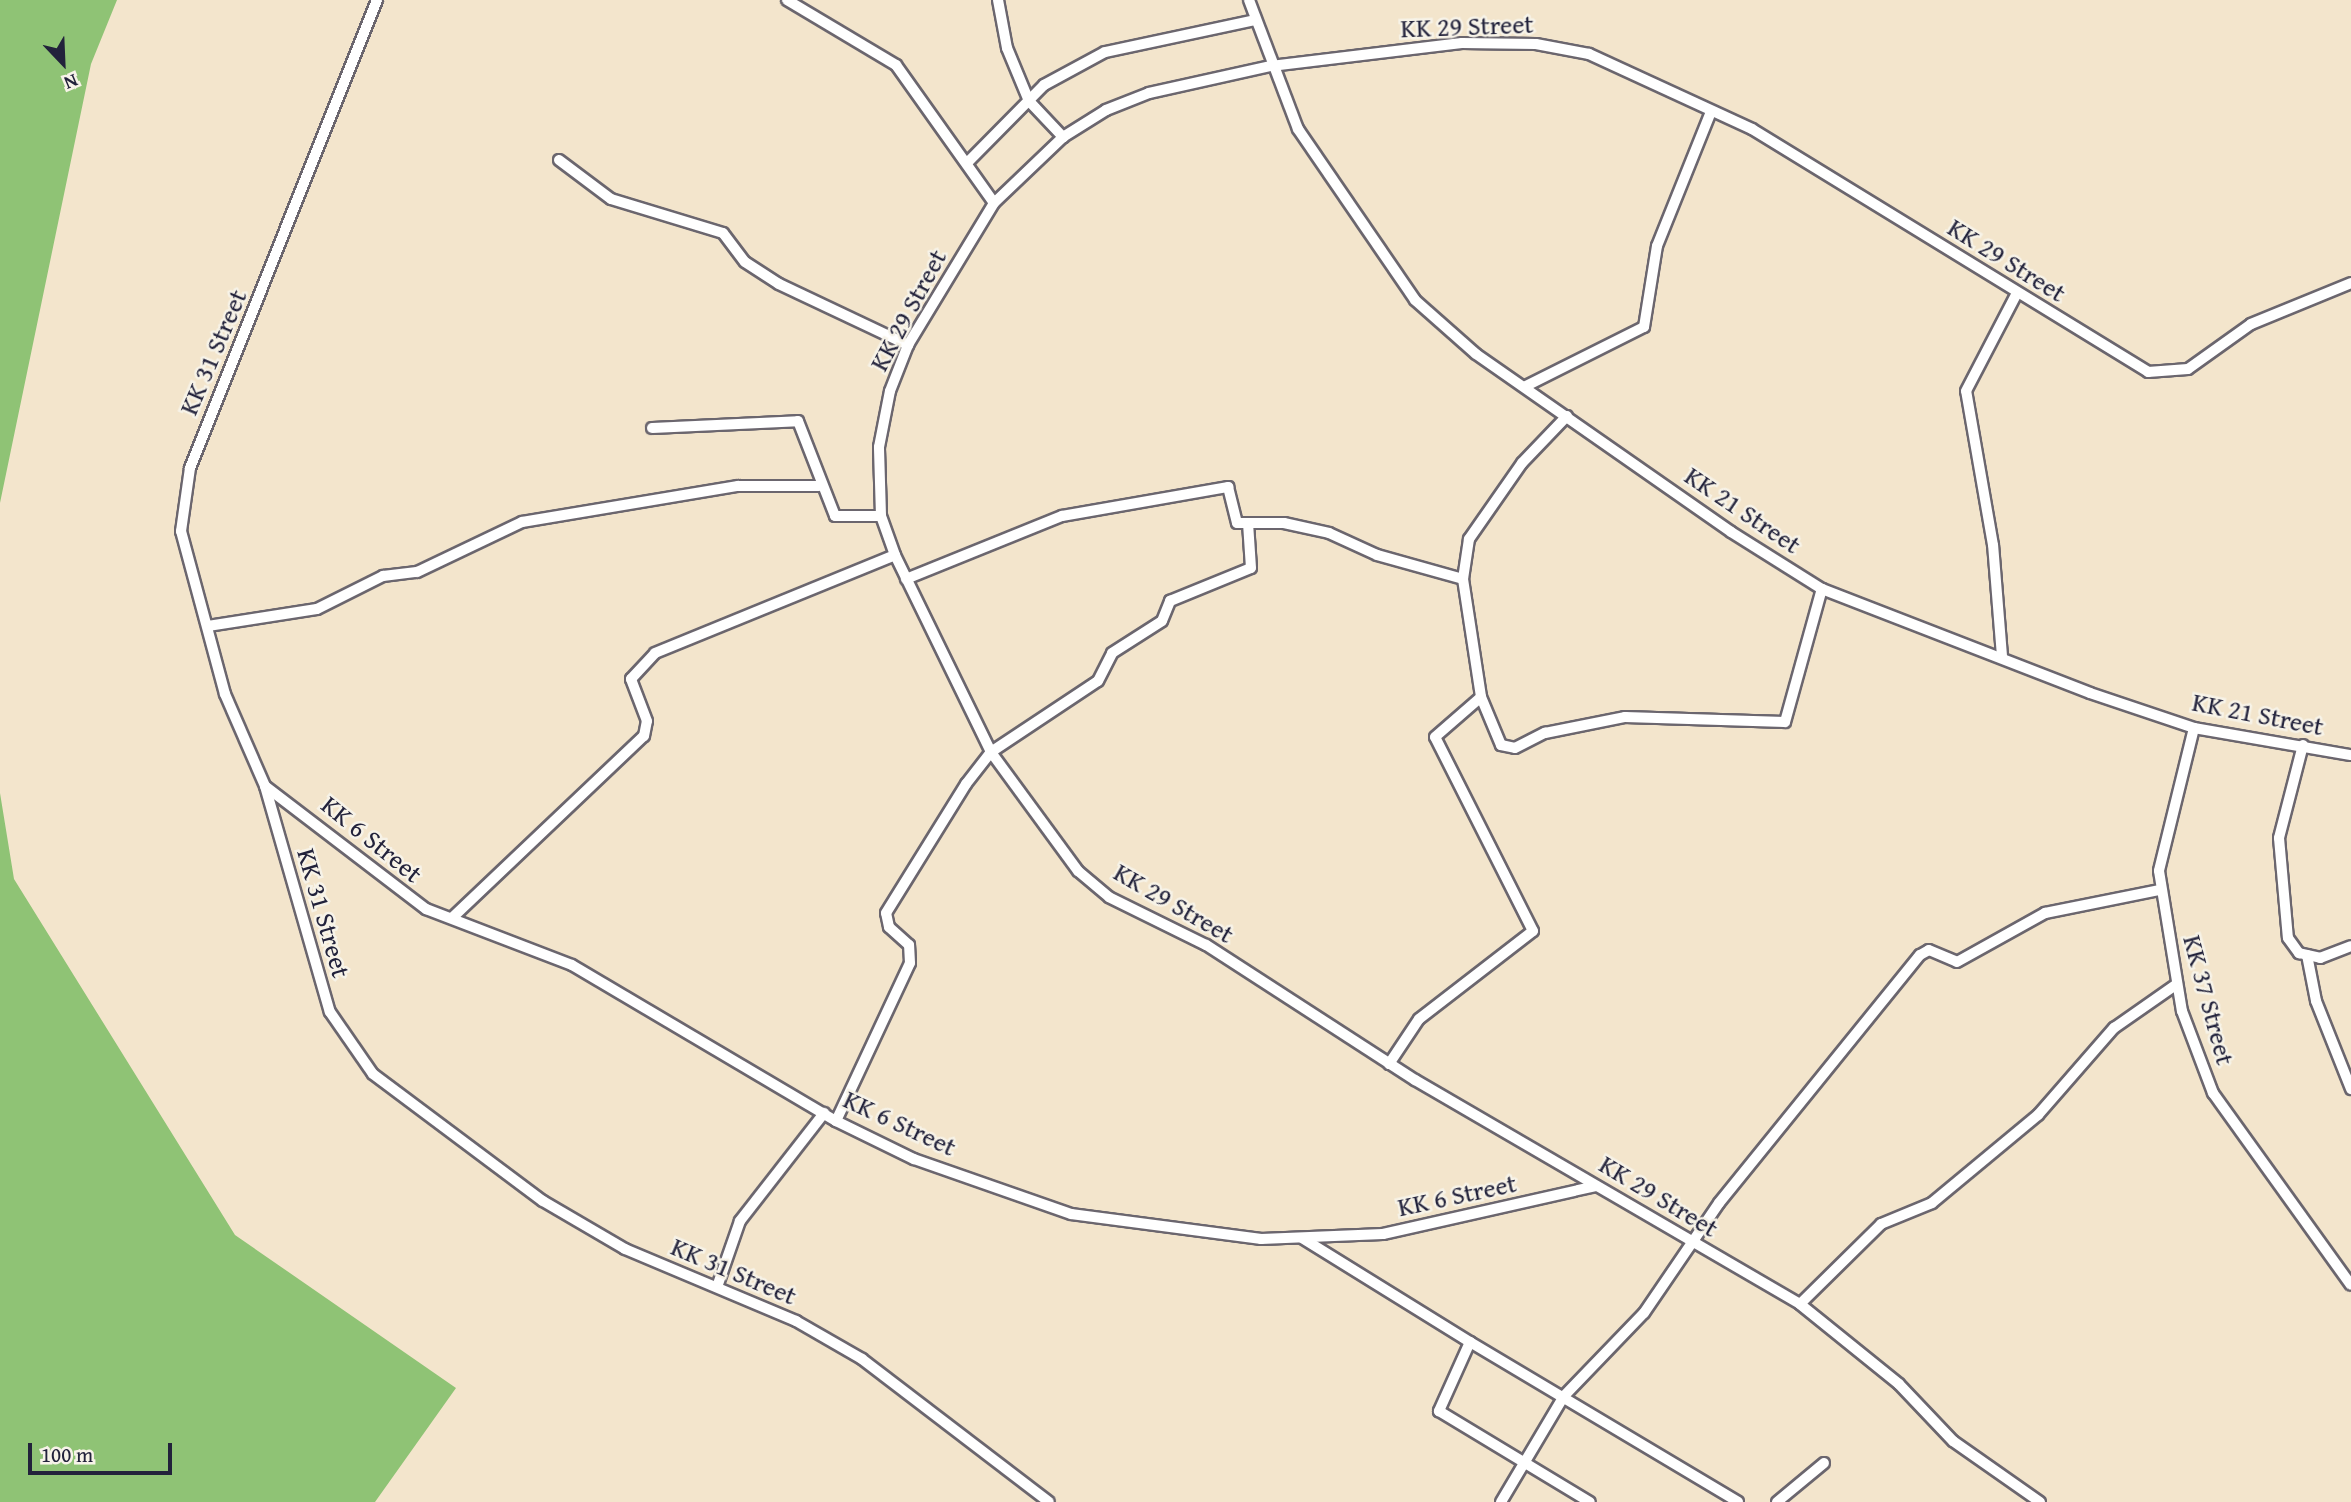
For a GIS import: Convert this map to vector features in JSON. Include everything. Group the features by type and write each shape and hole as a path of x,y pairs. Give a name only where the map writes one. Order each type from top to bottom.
{"street":[{"name":"KK 31 Street","path":"377,0 190,468 181,531 225,694 265,786 330,1012 373,1074 543,1201 625,1249 717,1287 862,1359 1049,1502"},
{"path":"787,0 897,65 994,203"},
{"path":"998,0 1007,48 1029,101 1063,137"},
{"name":"KK 21 Street","path":"1249,0 1271,66 1298,129 1415,300 1476,354 1822,589 2194,728 2351,755"},
{"path":"967,163 1044,85 1105,52 1256,20"},
{"name":"KK 29 Street","path":"2040,1502 1953,1441 1899,1384 1800,1304 1389,1064 1206,945 1109,897 1054,845 991,752 895,555 881,516 879,447 890,391 908,345 994,203 1063,137 1149,93 1271,66 1462,43 1535,44 1589,54 1711,111 1826,172 2148,372 2171,374 2251,324 2351,284"},
{"path":"1526,386 1644,327 1657,246 1711,111"},
{"path":"559,160 611,199 723,233 745,262 790,290 908,345"},
{"path":"2002,656 1993,544 1966,391 2017,293"},
{"path":"1567,416 1477,520 1463,579 1481,697 1508,750 1545,733 1625,717 1785,722 1822,589"},
{"path":"652,428 798,421 818,486 835,516 881,516"},
{"path":"208,626 317,608 383,576 417,572 522,522 738,486 818,486"},
{"path":"906,579 1062,516 1220,487 1232,490 1237,523 1329,533 1377,555 1463,579"},
{"path":"836,1121 910,963 909,946 889,927 886,913 991,752 1098,681 1112,653 1162,621 1170,601 1251,568 1248,523"},
{"path":"453,918 645,736 649,729 631,679 655,653 895,555"},
{"path":"1389,1064 1419,1019 1533,931 1435,737 1481,697"},
{"name":"KK 37 Street","path":"2194,728 2161,857 2159,890 2177,984 2206,1081 2295,1216 2351,1285"},
{"path":"2303,745 2279,838 2288,938 2306,955 2320,958 2351,946"},
{"name":"KK 6 Street","path":"265,786 332,833 403,896 572,965 836,1121 914,1159 1070,1214 1261,1239 1382,1234 1596,1186"},
{"path":"1501,1502 1564,1396 1644,1313 1691,1242 1885,992 1924,952 1957,962 2045,913 2159,890"},
{"path":"2306,955 2316,1001 2351,1089"},
{"path":"1800,1304 1881,1224 1932,1203 2038,1115 2114,1028 2177,984"},
{"path":"717,1287 740,1221 824,1113"},
{"path":"1301,1237 1470,1342 1738,1502"},
{"path":"1470,1342 1439,1411 1590,1502"},
{"path":"1777,1502 1824,1463"}],"green space":[{"path":"0,0 117,0 91,64 0,503"},
{"path":"0,793 14,879 235,1235 456,1388 375,1502 0,1502"}]}
